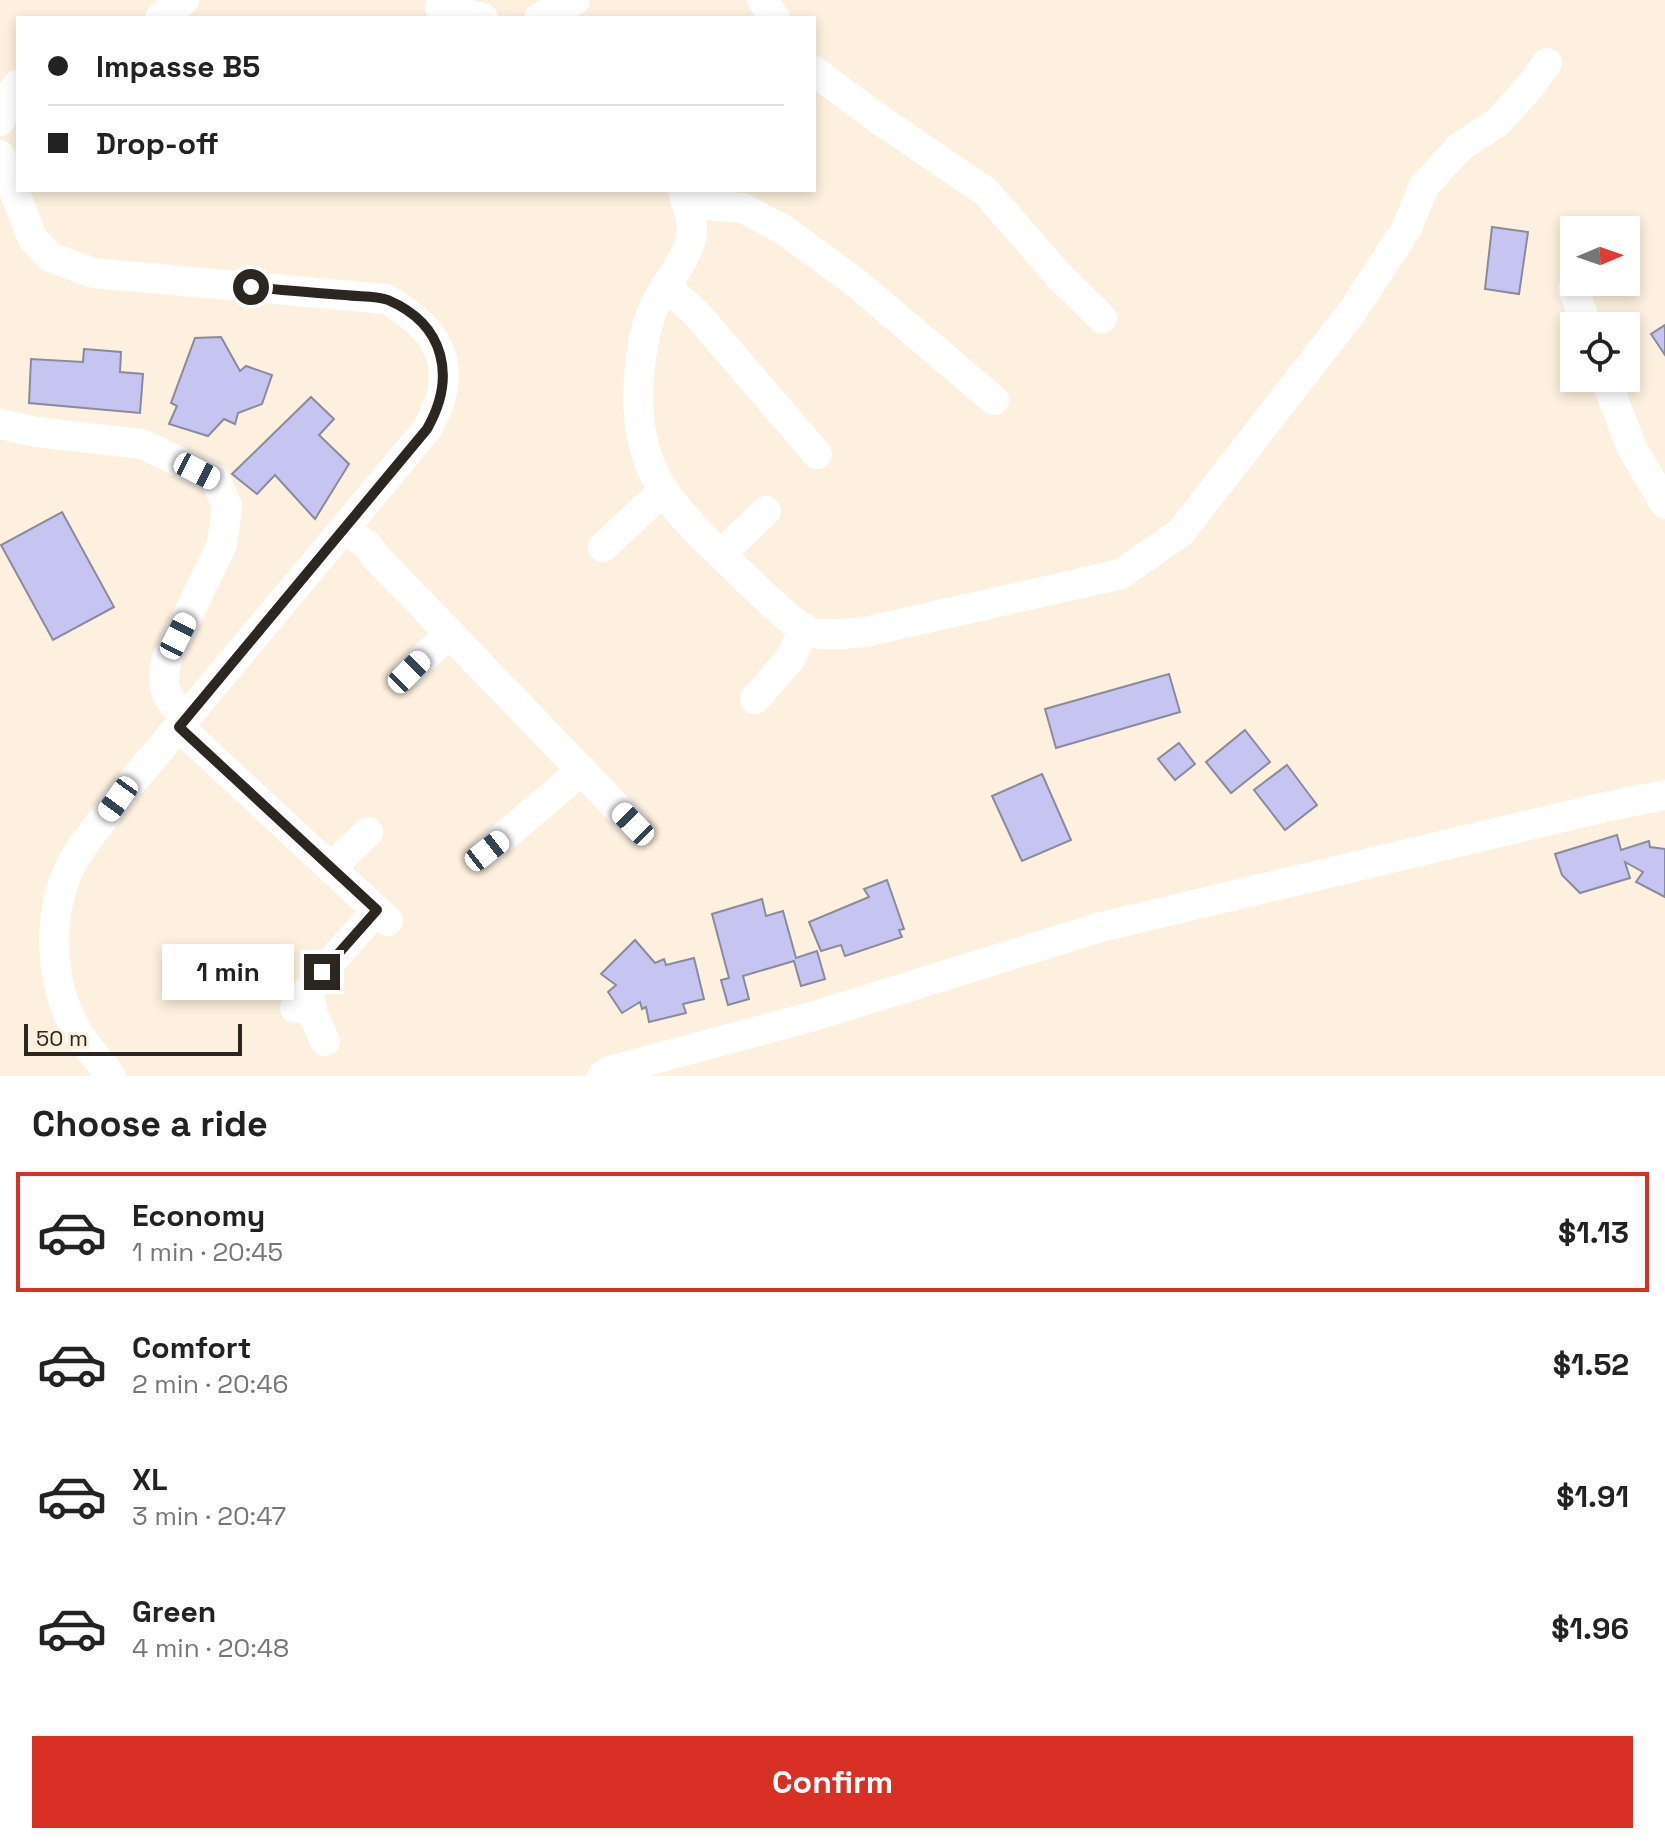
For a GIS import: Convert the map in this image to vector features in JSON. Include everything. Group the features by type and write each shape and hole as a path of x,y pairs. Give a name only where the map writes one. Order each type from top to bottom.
{"street":[{"path":"163,16 184,0"},
{"path":"543,16 575,0"},
{"path":"439,9 473,16"},
{"path":"994,400 855,282 784,230 743,208 685,196 692,230 686,251 652,310 640,367 638,402 644,451 653,475 663,491 721,554 764,596 809,632 865,632 1121,574 1181,532 1351,313 1407,228 1424,186 1460,147 1498,122 1547,63"},
{"path":"816,72 986,192 1060,277 1102,318"},
{"path":"0,121 7,100 16,87"},
{"path":"0,155 33,239 50,257 93,273 386,299 424,325 443,363 443,392 427,429 118,799 72,864 57,908 57,980 74,1027 111,1076"},
{"path":"665,286 696,313 817,454"},
{"path":"1610,392 1632,448 1665,504"},
{"path":"0,424 36,432 142,444 215,479 227,506 222,545 167,658 163,683 168,699 183,723 383,916 302,999 325,1041"},
{"path":"603,547 663,491"},
{"path":"721,554 766,511"},
{"path":"344,528 369,547 633,824"},
{"path":"755,699 791,658 804,628"},
{"path":"409,672 450,633"},
{"path":"487,851 582,770"},
{"path":"602,1076 613,1070 814,1016 1101,927 1665,795"},
{"path":"331,868 368,832"}],"building":[{"path":"1492,227 1528,232 1519,294 1485,289"},
{"path":"1665,325 1665,355 1651,334"},
{"path":"221,337 240,371 246,366 272,375 262,404 238,413 235,424 224,419 208,436 169,424 177,406 171,403 195,338"},
{"path":"84,349 121,352 120,372 143,374 140,413 29,403 31,359 83,362"},
{"path":"311,397 334,419 319,435 349,464 315,519 275,475 257,494 232,474"},
{"path":"62,512 114,607 53,640 1,545"},
{"path":"1169,674 1180,712 1056,748 1045,709"},
{"path":"1245,730 1270,762 1231,793 1206,762"},
{"path":"1179,743 1195,764 1175,780 1158,759"},
{"path":"1287,765 1317,805 1285,830 1254,790"},
{"path":"1042,774 1071,840 1022,861 992,796"},
{"path":"1617,835 1621,850 1649,841 1650,847 1665,849 1665,897 1636,882 1643,872 1625,862 1630,878 1580,893 1562,875 1555,854"},
{"path":"887,880 904,929 899,930 902,937 845,956 841,945 821,951 809,922 869,897 864,889"},
{"path":"762,899 766,916 783,911 796,958 817,951 825,979 801,986 794,961 743,976 749,999 728,1005 721,980 729,978 712,914"},
{"path":"635,940 655,963 664,959 666,965 694,958 704,999 683,1004 686,1013 649,1022 646,1007 642,1009 640,1002 622,1013 608,992 616,985 601,974"}],"route":[{"path":"251,287 386,299 424,325 443,363 443,392 427,429 179,727 377,910 322,972"}]}
